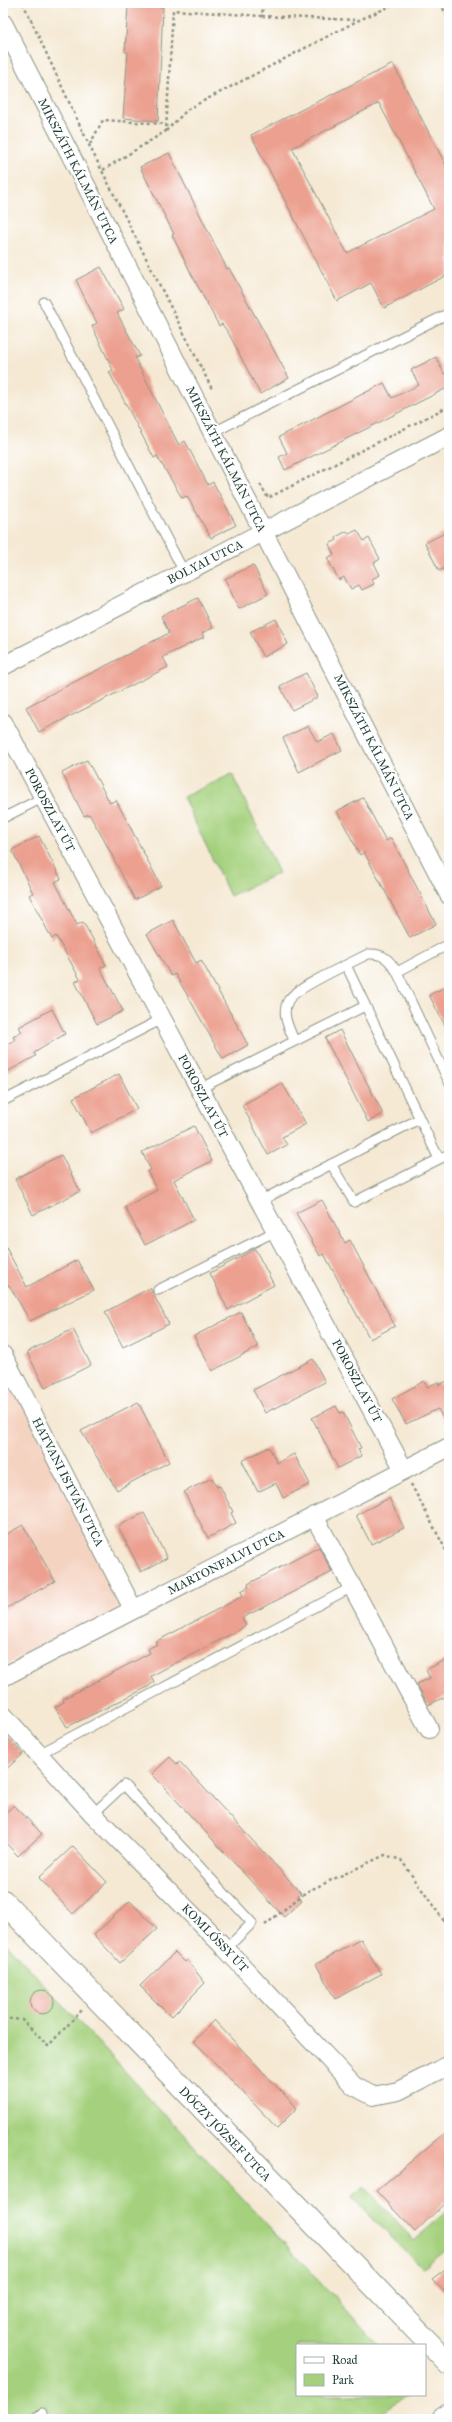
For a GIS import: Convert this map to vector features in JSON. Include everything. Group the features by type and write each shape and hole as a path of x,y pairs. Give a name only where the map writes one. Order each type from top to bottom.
{"street":[{"name":"MIKSZÁTH KÁLMÁN UTCA","path":"3,23 120,254 214,432 449,895"},
{"name":"BOLYAI UTCA","path":"3,666 449,436"},
{"name":"POROSZLAY ÚT","path":"3,722 404,1470"},
{"name":"HATVANI ISTVÁN UTCA","path":"3,1355 133,1609"},
{"name":"MARTONFALVI UTCA","path":"3,1677 449,1447"},
{"path":"314,1516 429,1729"},
{"name":"KOMLÓSSY ÚT","path":"3,1715 93,1814 226,1948 354,2086 373,2096 398,2091 449,2065"},
{"name":"DÓCZY JÓZSEF UTCA","path":"3,1901 94,1998 449,2364"},
{"path":"443,2419 449,2415"}],"lane":[{"path":"44,302 184,572"},
{"path":"214,432 449,313"},
{"path":"3,818 44,798"},
{"path":"397,972 449,944"},
{"path":"294,1040 286,1018 286,1010 293,994 368,954 378,954 390,960 397,972 449,1082"},
{"path":"346,965 439,1159"},
{"path":"199,1089 294,1040 365,1006"},
{"path":"3,1101 162,1019"},
{"path":"260,1201 419,1119"},
{"path":"332,1164 354,1202 449,1154"},
{"path":"158,1290 276,1231"},
{"path":"39,1754 352,1587"},
{"path":"93,1814 124,1785 252,1923 226,1948"},
{"path":"34,2419 42,2412"}],"path":[{"path":"24,3 90,145 215,396"},
{"path":"262,16 263,3"},
{"path":"103,170 166,131 188,109 359,20 398,3"},
{"path":"440,3 449,19"},
{"path":"166,131 173,10 262,16 359,20"},
{"path":"90,145 103,120 166,124"},
{"path":"257,478 268,498 449,406"},
{"path":"404,1470 449,1556"},
{"path":"252,1923 265,1925 306,1892 385,1855 401,1860 449,1928"},
{"path":"3,2018 22,2020 48,2046 94,1998"}],"shaded area":[{"path":"3,1366 126,1607 3,1666"}],"green space":[{"path":"232,774 279,873 230,896 183,797"},
{"path":"3,1940 378,2344 296,2344 296,2396 407,2396 374,2419 3,2419"},
{"path":"364,2186 414,2240 449,2210 449,2247 422,2268 351,2197"}],"building":[{"path":"131,3 161,3 160,7 163,7 158,121 123,118 128,52 125,52 128,6 131,6"},
{"path":"393,64 449,171 449,274 384,308 371,283 337,301 251,135","holes":["379,103 434,209 347,253 292,148"]},
{"path":"169,153 227,269 229,268 289,378 260,394 229,334 222,324 219,326 193,277 172,235 174,234 140,167"},
{"path":"101,267 124,309 117,313 140,356 135,358 169,426 179,445 185,441 208,485 213,482 236,525 211,538 187,496 182,498 157,456 154,458 109,372 113,370 92,326 97,323 76,280"},
{"path":"436,357 444,374 449,371 449,387 285,470 279,457 287,453 279,437 384,383 392,398 419,385 411,370"},
{"path":"357,530 364,541 369,538 380,559 374,563 380,575 372,579 374,584 362,590 359,585 351,589 344,577 339,580 327,558 334,555 329,544 337,540 336,537 347,531 349,534"},
{"path":"449,531 449,566 439,571 425,543"},
{"path":"253,565 268,594 239,609 225,579"},
{"path":"198,598 213,628 202,633 204,637 163,657 168,667 39,732 26,707 169,633 161,616"},
{"path":"276,619 288,644 263,657 250,632"},
{"path":"306,673 318,697 292,710 280,686"},
{"path":"308,726 317,742 334,734 342,750 299,772 283,738"},
{"path":"87,760 110,803 116,800 161,886 135,900 103,838 89,814 84,816 62,773"},
{"path":"363,798 386,841 391,838 436,924 410,938 364,852 360,855 337,811"},
{"path":"39,836 61,879 55,882 77,925 83,922 95,943 106,965 100,968 123,1011 97,1024 75,982 80,979 56,936 52,939 29,895 33,893 12,850"},
{"path":"173,920 196,963 201,960 248,1045 223,1059 175,974 171,976 147,934"},
{"path":"449,985 449,1033 429,995"},
{"path":"52,1009 65,1034 34,1053 36,1056 3,1074 3,1046 15,1040 13,1037 22,1032 19,1027"},
{"path":"340,1030 383,1114 368,1122 325,1038"},
{"path":"119,1074 137,1109 91,1133 73,1098"},
{"path":"282,1083 306,1124 282,1137 287,1145 268,1155 242,1105"},
{"path":"194,1126 212,1161 174,1180 194,1220 145,1245 125,1207 157,1190 147,1171 151,1170 142,1152"},
{"path":"61,1155 80,1191 33,1215 15,1179"},
{"path":"322,1200 345,1243 350,1240 395,1326 370,1339 324,1254 320,1256 296,1213"},
{"path":"3,1242 27,1287 77,1260 94,1290 30,1321 9,1285 3,1288"},
{"path":"255,1249 274,1285 228,1310 210,1273"},
{"path":"150,1288 169,1324 123,1347 105,1312"},
{"path":"241,1312 258,1347 212,1371 194,1336"},
{"path":"73,1329 91,1365 45,1388 27,1352"},
{"path":"313,1359 325,1382 265,1413 253,1390"},
{"path":"449,1380 449,1429 438,1409 406,1424 392,1399 424,1381 427,1387 438,1382 439,1385"},
{"path":"138,1402 169,1462 117,1490 81,1431"},
{"path":"336,1406 340,1413 343,1412 361,1448 358,1449 361,1456 338,1468 312,1418"},
{"path":"269,1447 277,1463 294,1454 310,1484 283,1498 276,1483 258,1492 242,1461"},
{"path":"212,1478 217,1487 220,1486 233,1512 231,1513 236,1523 208,1538 184,1492"},
{"path":"389,1498 404,1528 371,1544 356,1515"},
{"path":"144,1513 167,1558 141,1572 118,1526"},
{"path":"23,1525 55,1581 3,1610 3,1536"},
{"path":"319,1547 332,1572 242,1618 246,1625 151,1676 154,1682 148,1687 67,1727 55,1707 64,1702 63,1699 150,1653 148,1649 157,1644 155,1642 243,1596 241,1591 249,1587 248,1584"},
{"path":"449,1658 449,1695 428,1705 417,1684 430,1678 426,1670"},
{"path":"3,1733 23,1754 3,1772"},
{"path":"170,1757 177,1764 179,1761 301,1893 298,1895 302,1900 284,1917 152,1774"},
{"path":"14,1805 42,1834 18,1856 3,1840 3,1815"},
{"path":"73,1846 107,1882 73,1914 39,1878"},
{"path":"130,1901 157,1929 120,1963 94,1935"},
{"path":"361,1939 381,1974 335,1999 316,1964"},
{"path":"175,1952 185,1962 187,1960 205,1983 171,2017 140,1986"},
{"path":"42,1990 51,1993 54,2002 51,2011 42,2014 33,2011 30,2002 33,1993"},
{"path":"214,2020 297,2108 277,2128 194,2041"},
{"path":"449,2129 449,2199 415,2232 376,2191"},
{"path":"449,2266 449,2297 432,2279"}]}
